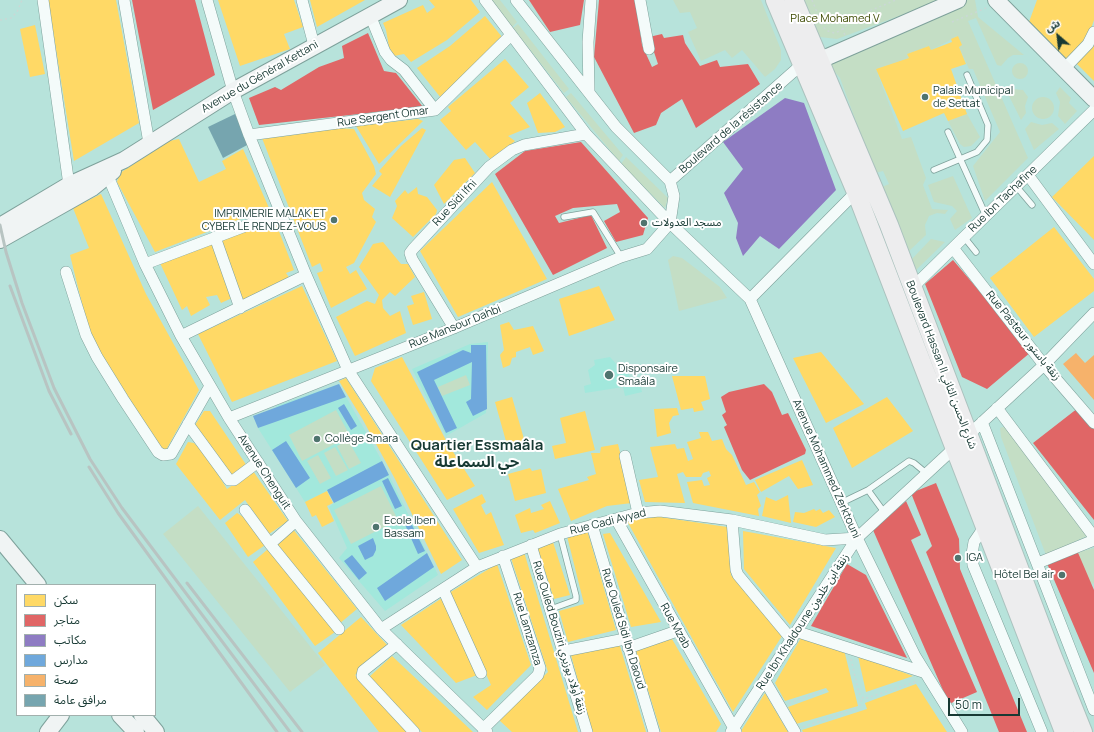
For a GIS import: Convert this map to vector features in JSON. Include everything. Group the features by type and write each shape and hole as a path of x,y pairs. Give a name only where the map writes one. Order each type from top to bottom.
{"main road":[{"name":"Boulevard Hassan II شارع الحسن الثاني","path":"775,0 814,64 881,207 1083,732"},
{"name":"Boulevard Hassan II شارع الحسن الثاني","path":"794,0 814,64 834,138 949,430 954,448 1064,732"}],"street":[{"path":"43,0 69,186"},
{"path":"124,0 149,143"},
{"path":"206,0 233,91 249,135 306,275 348,370 476,567"},
{"path":"302,0 314,46"},
{"name":"Avenue du Général Kettani","path":"0,226 69,186 106,172 149,143 233,91 398,0"},
{"path":"486,0 586,134"},
{"path":"516,0 616,127 670,181"},
{"path":"589,92 588,42 591,0"},
{"path":"640,0 649,49"},
{"path":"814,64 958,0"},
{"path":"996,0 1064,69 1093,95"},
{"path":"370,15 385,52 391,60 404,70 435,110"},
{"path":"1064,69 1090,42 1094,32"},
{"name":"Rue Sergent Omar","path":"249,135 435,110 511,35"},
{"name":"Boulevard de la résistance","path":"670,223 674,196 670,181 788,79 814,64"},
{"name":"Rue Ibn Tachafine","path":"912,288 1094,110"},
{"name":"Avenue Mohammed Zerktouni","path":"586,134 670,223 750,299 857,538 925,675 962,732"},
{"name":"Rue Sidi Ifni","path":"454,328 412,259 410,253 412,249 489,167 512,150 524,144 586,134"},
{"name":"Avenue du Général Kettani","path":"0,240 92,188 106,172"},
{"name":"Avenue Chenguit","path":"106,172 145,264 181,336 229,418 296,521 381,629 485,730"},
{"path":"1028,175 1094,264"},
{"path":"750,299 856,192"},
{"path":"145,264 280,213"},
{"name":"Rue Mansour Dahbi","path":"229,418 454,328 621,257 647,249 670,223"},
{"path":"215,237 240,308"},
{"name":"Rue Pasteur زنقة باستور","path":"953,248 1044,365 1093,419"},
{"path":"66,272 86,335 97,357 158,452 163,455 171,454 210,386"},
{"path":"181,336 306,275"},
{"name":"Rue Ibn Khaldoune زنقة ابن خلدون","path":"733,731 857,538 1044,365 1094,313"},
{"path":"997,408 1094,539 1038,563"},
{"path":"982,422 1094,710"},
{"path":"188,424 229,480 234,480 258,462"},
{"path":"625,456 638,513"},
{"path":"245,510 270,544 339,629"},
{"name":"Rue Cadi Ayyad","path":"381,629 476,567 560,534 638,513 660,511 732,520 815,539 834,540 857,538"},
{"name":"Rue Mzab","path":"616,519 733,731"},
{"path":"732,520 736,570 738,575 795,636 848,648 925,675"},
{"path":"270,544 296,521"},
{"name":"Rue Ouled Sidi Ibn Daoud","path":"592,525 654,732"},
{"path":"985,526 974,542 972,554 973,565 1042,732"},
{"path":"0,538 37,584"},
{"name":"Rue Ouled Bouziri زنقة أولاد بوزيري","path":"531,545 564,650 586,732"},
{"name":"Rue Lamzamza","path":"485,730 538,675 540,668 503,556"},
{"path":"444,589 481,673"},
{"path":"1035,609 1054,604"},
{"path":"564,650 627,643 677,631"},
{"path":"397,644 364,671 362,676 414,732"},
{"path":"765,681 795,731"},
{"path":"48,732 60,716"},
{"path":"122,716 145,727"}],"lane":[{"path":"934,170 977,152 983,147 989,133 986,118 967,75"},
{"path":"948,132 986,216"},
{"path":"1016,186 1032,205"},
{"path":"564,217 592,212 621,257"},
{"path":"964,237 976,252"},
{"path":"841,502 868,490 910,461 926,473"},
{"path":"868,490 884,512"},
{"path":"551,609 576,600 560,534"}],"path":[{"path":"0,20 11,18 17,12 22,0"},
{"path":"812,0 823,27 834,33 857,16 896,0"},
{"path":"795,731 854,709 860,705 862,698 848,648"},
{"path":"862,698 868,699 925,675"},
{"path":"780,706 823,691"}],"shaded area":[{"path":"488,342 486,413 446,436 412,369 470,344"},
{"name":"Disponsaire Smaâla","path":"610,357 619,367 628,366 630,381 639,381 642,392 625,396 623,387 585,393 584,386 591,384 588,370 595,365 594,360"},
{"path":"339,384 382,461 438,575 385,611 339,558 347,548 329,507 334,503 327,491 305,502 258,428 281,419 276,406"}],"green space":[{"path":"491,0 500,0 517,22 512,27"},
{"path":"673,0 761,0 781,50 781,60 775,69 765,77 742,50 732,58 725,50 701,61 688,32 697,28 690,12 680,13"},
{"name":"Place Mohamed V","path":"798,0 942,0 837,39 820,37 812,33"},
{"path":"968,0 975,0 978,17 1024,55 1013,55 1001,66 997,65 976,18 968,21 1028,158 985,201 973,166 1000,132 973,69 969,69 959,47 958,36 931,50 929,46 907,54 909,58 876,69 902,139 911,137 926,178 923,185 932,209 948,210 945,214 937,213 929,216 925,225 926,235 908,252 882,187 889,184 883,171 875,173 840,78 827,63"},
{"path":"518,24 569,89 564,93 513,28"},
{"path":"1017,63 1023,63 1028,68 1026,77 1023,79 1017,79 1012,74 1012,68"},
{"path":"1060,87 1071,98 1069,103 1077,111 1065,124 1058,116 1060,102 1056,93"},
{"path":"1011,89 1023,90 1028,97 1025,106 1026,113 1021,120 1009,96"},
{"path":"571,93 623,155 619,161 566,97"},
{"path":"1043,97 1051,100 1054,108 1051,116 1043,119 1035,116 1032,108 1035,100"},
{"path":"967,114 980,137 971,146 964,147 960,144 948,121"},
{"path":"1031,122 1042,125 1052,123 1059,129 1034,150 1025,129"},
{"path":"626,157 668,198 665,208 621,164"},
{"path":"953,176 972,218 955,230 950,219 957,211 952,206 934,202 928,185"},
{"path":"931,239 945,242 915,271 911,260"},
{"path":"673,256 682,258 720,287 727,298 679,311 668,260"},
{"path":"466,375 470,385 442,396 438,387"},
{"path":"336,410 350,436 302,461 289,435"},
{"path":"1006,426 1089,535 1046,555 1001,437 1000,428"},
{"path":"348,440 361,463 349,469 337,446"},
{"path":"335,447 348,470 336,476 324,453"},
{"path":"318,455 331,478 320,484 307,461"},
{"path":"381,486 398,520 351,544 334,510"},
{"path":"198,506 325,665 290,692 163,534"},
{"path":"1094,548 1094,583 1091,584 1077,558 1079,552"}],"building: سكن":[{"path":"48,0 116,0 139,123 74,161"},
{"path":"218,0 294,0 303,27 284,34 290,49 240,66"},
{"path":"310,0 365,0 317,27"},
{"path":"429,0 471,0 480,12 447,40 411,62 404,54 394,56 389,47 386,30 383,23 423,5 427,13 435,7"},
{"path":"1037,0 1094,0 1094,20 1087,40 1068,61 1029,22"},
{"path":"485,16 502,37 441,98 417,68 450,46"},
{"path":"35,25 45,74 30,77 20,29"},
{"name":"Palais Municipal de Settat","path":"958,36 962,45 959,47 966,64 951,69 967,114 948,121 944,113 903,131 876,69 909,58 907,54 929,46 931,50 952,42 951,39"},
{"path":"1094,45 1094,81 1076,63"},
{"path":"505,59 529,87 510,103 530,127 508,136 515,141 492,161 475,142 466,150 440,120 451,111 448,107"},
{"path":"540,93 565,127 555,132 538,133 527,103"},
{"path":"418,119 423,121 379,164 356,126"},
{"name":"IMPRIMERIE MALAK ET CYBER LE RENDEZ-VOUS","path":"335,128 354,129 374,166 376,174 362,193 364,200 375,209 372,217 376,222 354,263 346,267 350,274 356,270 367,289 331,308 317,273 323,271 320,263 312,267 262,138 286,136"},
{"path":"422,128 426,130 390,197 372,186 382,174 379,171 401,146"},
{"path":"179,139 199,182 226,169 222,161 243,149 269,208 155,252 117,182 120,173 169,141"},
{"path":"1094,156 1094,240 1052,197"},
{"path":"465,158 475,173 444,204 434,185 454,160"},
{"path":"492,182 547,279 458,317 420,251"},
{"path":"417,187 418,194 427,197 437,210 436,214 413,237 392,218 397,206 395,201 405,190 408,194"},
{"path":"101,194 146,294 199,390 165,452 145,428 91,340 70,255 89,248 73,208"},
{"path":"275,221 294,270 286,273 290,279 243,300 221,240"},
{"path":"1054,227 1094,279 1094,291 1034,337 990,278"},
{"path":"383,242 401,264 408,264 415,277 395,296 390,292 382,300 383,308 390,316 400,311 406,333 355,356 336,317 367,301 375,304 379,295 359,267 373,244"},
{"path":"211,243 232,298 221,303 217,295 206,297 210,305 191,316 187,306 182,310 160,263"},
{"path":"302,286 337,361 232,402 198,334"},
{"path":"599,286 615,320 569,336 559,299"},
{"path":"424,292 432,319 413,325 407,306 414,304 411,296"},
{"path":"509,322 514,330 533,326 544,351 533,355 530,347 516,352 516,357 512,358 510,365 503,368 500,355 504,350 500,325"},
{"path":"821,352 864,404 826,423 793,358"},
{"path":"402,357 448,444 475,486 447,500 371,381 375,368"},
{"path":"672,376 705,376 710,399 701,402 704,410 694,412 693,408 681,410"},
{"path":"346,378 462,560 441,574 395,479 363,420 339,381"},
{"path":"512,397 526,446 509,452 495,402"},
{"path":"887,397 913,431 852,468 833,428"},
{"path":"677,408 679,415 673,416 669,423 671,433 657,437 654,409"},
{"path":"204,411 210,411 247,466 231,478 195,425"},
{"path":"585,411 595,450 555,459 552,446 566,443 560,418"},
{"path":"699,432 708,432 712,441 722,439 726,449 732,455 746,485 754,482 760,492 757,495 761,506 758,509 759,516 693,503 687,482 702,480 704,486 710,485 707,478 711,476 709,471 703,473 701,477 686,477 683,472 677,474 685,503 645,502 639,480 658,477 650,447 675,444 677,449 684,448 688,461 693,459 687,442 701,438"},
{"path":"188,442 194,443 205,454 227,489 253,471 288,521 269,534 245,500 220,520 176,464"},
{"path":"618,444 632,503 607,506 571,521 558,489 589,480 587,477 596,474 591,453 600,453 601,447"},
{"path":"802,460 813,485 798,489 789,476 761,492 755,480"},
{"path":"530,468 532,471 541,469 546,493 515,501 508,474"},
{"path":"327,491 333,503 327,506 334,521 322,527 316,515 312,517 305,502"},
{"path":"482,494 486,502 481,505 486,515 491,512 504,545 479,553 453,509"},
{"path":"788,495 791,523 762,516 766,497 776,501"},
{"path":"550,501 560,523 535,533 533,530 521,533 515,515 530,508 531,513 544,509 541,505"},
{"path":"814,509 816,511 820,509 823,513 829,510 835,517 816,527 793,522 795,512 804,513"},
{"path":"237,513 245,518 265,545 248,557 225,523"},
{"path":"647,515 727,527 731,575 782,636 733,712 627,521"},
{"path":"292,528 357,609 339,624 276,545"},
{"path":"587,530 616,630 568,642 559,611 584,604 567,536"},
{"path":"743,531 836,548 790,625 744,569"},
{"path":"610,533 661,622 631,627 603,534"},
{"path":"553,542 570,595 554,599 537,547"},
{"path":"268,549 335,632 315,646 253,562"},
{"path":"524,552 578,732 512,732 499,720 548,672 511,558"},
{"path":"497,564 531,665 487,710 473,697 491,685 449,593"},
{"path":"442,598 477,675 456,683 401,625"},
{"path":"361,617 388,646 355,675 410,732 379,732 318,653"},
{"path":"802,636 844,650 858,706 796,724 788,707 829,692 826,688 785,701 775,683"},
{"path":"672,639 721,724 716,732 661,732 635,648"},
{"path":"619,643 646,732 592,732 571,655"},
{"path":"392,656 473,732 422,732 368,678"},
{"path":"858,656 913,676 866,692"},
{"path":"916,684 947,732 803,732 802,730 867,709 865,703"},
{"path":"765,693 788,732 741,732 741,731"}],"building: متاجر":[{"path":"132,0 195,0 215,75 153,110"},
{"path":"529,0 584,0 580,25 550,32"},
{"path":"599,0 636,0 642,45 652,67 658,64 649,37 662,34 664,38 683,35 685,43 700,66 717,60 720,67 748,64 760,84 696,128 682,99 661,113 656,125 634,133 594,57"},
{"path":"368,33 384,71 396,73 423,107 259,125 249,98 275,87 281,90 319,67 344,58 342,46"},
{"path":"581,142 648,218 643,235 616,242 604,221 620,212 617,204 573,208 555,216 559,223 591,215 607,248 553,275 495,174 525,151"},
{"path":"953,260 1031,352 987,389 962,377 925,284"},
{"path":"764,384 772,392 782,415 788,413 806,450 805,454 750,480 742,470 724,427 727,425 722,415 726,412 721,397 729,392"},
{"path":"1078,408 1094,428 1094,520 1033,443"},
{"path":"936,483 959,539 960,569 1027,732 999,732 926,552 932,546 911,493"},
{"path":"906,501 921,535 911,540 977,692 949,704 873,530"},
{"path":"1076,548 1094,590 1094,673 1046,561"},
{"path":"847,564 866,575 907,658 811,626"}],"building: مكاتب":[{"path":"785,98 804,103 836,190 779,249 760,236 743,256 736,238 738,223 724,193 743,169 723,142"}],"building: مدارس":[{"path":"471,345 486,345 487,409 473,416 466,402 471,399 472,362 434,380 457,428 446,433 417,372 463,350 471,353"},
{"path":"339,384 346,397 258,428 253,416"},
{"path":"344,404 357,426 351,430 338,408"},
{"path":"286,441 310,478 296,488 272,450"},
{"path":"382,461 389,475 334,503 327,490"},
{"path":"388,478 402,506 395,509 382,481"},
{"path":"408,517 425,551 418,554 403,520"},
{"path":"373,538 376,550 373,556 365,560 358,546"},
{"path":"427,553 434,567 385,601 377,588"},
{"path":"352,555 367,573 359,580 344,561"}],"building: صحة":[{"path":"1076,353 1085,363 1094,355 1094,400 1063,364"}],"building: مرافق عامة":[{"path":"235,114 249,144 223,158 208,127"}],"railway":[{"path":"0,225 6,252 22,303 54,388 90,459 122,508 290,732"},
{"path":"10,286 49,391 71,434"},
{"path":"89,467 118,513 277,732"},
{"path":"187,583 302,732"}],"place":[{"name":"Palais Municipal de Settat","path":"925,97"},
{"name":"IMPRIMERIE MALAK ET CYBER LE RENDEZ-VOUS","path":"334,220"},
{"name":"مسجد العدولات","path":"644,223"},
{"name":"Disponsaire Smaâla","path":"609,375"},
{"name":"Collège Smara","path":"317,439"},
{"name":"Ecole Iben Bassam","path":"376,527"},
{"name":"IGA","path":"958,558"},
{"name":"Hôtel Bel air","path":"1062,575"}],"district":[{"name":"Quartier Essmaâla حي السماعلة","path":"477,454"}]}
